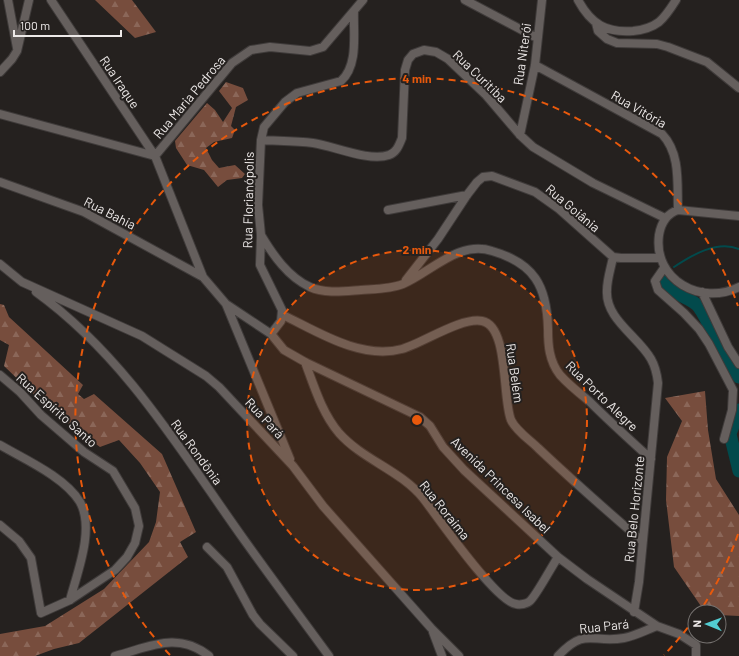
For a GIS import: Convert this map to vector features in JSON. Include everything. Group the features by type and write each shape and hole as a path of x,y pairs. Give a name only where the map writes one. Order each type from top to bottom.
{"street":[{"path":"8,0 17,51"},
{"path":"0,72 17,51 29,0"},
{"name":"Rua Iraque","path":"52,0 156,156"},
{"name":"Rua Maria Pedrosa","path":"156,156 232,63 251,50 270,47 310,51 323,47 363,0"},
{"path":"465,0 537,38"},
{"name":"Rua Niterói","path":"520,134 535,65 542,0"},
{"path":"578,0 585,13 596,23 618,32 648,29 666,15 676,0"},
{"name":"Rua Florianópolis","path":"283,315 280,302 260,265 261,235 258,205 261,140 264,127 285,102 297,93 341,81 345,77 350,69 352,58 354,11"},
{"path":"522,30 535,24 539,20"},
{"path":"596,23 598,31 607,40 617,43 658,44 668,47 707,62 739,88"},
{"name":"Rua Curitiba","path":"261,140 313,143 360,154 378,156 389,155 398,149 402,138 405,70 408,60 413,54 424,50 436,52 448,59 485,94 533,147 571,171 646,210 665,218"},
{"name":"Rua Vitória","path":"535,65 662,134 669,142 675,155 678,210"},
{"path":"0,114 156,156"},
{"name":"Rua Bahia","path":"156,156 203,277 226,304 293,466"},
{"name":"Rua Goiânia","path":"403,284 438,239 467,195 483,177 492,176 535,192 559,209 613,257"},
{"name":"Rua Bahia","path":"0,182 84,212 203,277"},
{"path":"388,210 467,195"},
{"path":"739,216 678,210 670,212 665,218 660,230 658,243 660,258 664,268 675,281 692,290 718,294 739,287"},
{"name":"Rua Porto Alegre","path":"261,235 273,254 292,274 311,288 330,291 377,289 403,284 441,261 460,252 476,249 490,250 524,265 537,279 544,294 548,310 550,355 560,375 651,459"},
{"path":"613,257 660,258"},
{"name":"Rua Belo Horizonte","path":"613,257 606,291 608,302 614,315 651,359 656,369 658,383 634,612"},
{"name":"Rua Pará","path":"0,264 22,282 142,336 206,376 232,400 293,466 322,506 431,628 459,656"},
{"path":"664,268 655,281 658,290 684,313 699,329 709,344 733,390 732,410 724,439"},
{"name":"Rua Rondônia","path":"22,282 73,321 114,363 151,408 329,656"},
{"path":"702,292 728,347 739,364"},
{"name":"Avenida Princesa Isabel","path":"226,304 271,334 284,350 305,362 420,418 430,426 443,447 464,470 558,557 634,612 657,626"},
{"path":"271,334 281,321 283,315"},
{"name":"Rua Belém","path":"283,315 349,346 386,351 402,349 470,321 482,321 493,327 501,348 506,406 512,422 580,488 642,541"},
{"name":"Rua Roraima","path":"305,362 328,417 339,432 354,449 399,477 414,489 482,575 506,600 514,604 521,604 530,601 558,557"},
{"name":"Rua Espírito Santo","path":"0,376 20,392 41,415 84,452 113,471 135,508 139,526 135,543 127,557 115,570 70,600 41,613 31,558 19,541 0,525"},
{"path":"0,445 50,474 64,484 80,502 85,520 85,536 82,559 70,600"},
{"path":"207,547 227,567 253,615 260,624 293,656"},
{"path":"657,626 691,640 696,645 696,656"},
{"name":"Rua Pará","path":"558,656 577,640 585,637 624,638 657,626"},
{"path":"431,628 442,656"},
{"path":"115,656 159,643 173,641 189,645 209,656"}],"green space":[{"path":"95,0 132,0 156,32 135,38"},
{"path":"226,82 243,88 248,100 236,107 231,126 235,130 232,138 214,142 206,148 212,160 219,168 235,165 245,174 242,178 227,180 218,187 204,170 187,165 176,148 175,141 207,103 215,110 223,122 232,108 219,91"},
{"path":"0,304 4,305 9,317 83,385 78,394 84,399 94,394 162,454 196,532 180,542 188,557 79,643 54,649 35,656 0,656 0,634 45,626 104,589 149,542 156,522 160,492 140,463 119,440 100,447 53,413 4,366 9,345 0,340"},
{"path":"705,391 708,430 716,479 739,515 739,616 727,615 727,604 699,604 674,567 666,500 667,457 682,421 665,398"}],"waterway":[{"path":"674,267 705,250 722,246 739,249"},
{"path":"663,276 663,281 666,286 694,302 698,306 707,321 724,360 729,368 739,377"},
{"path":"739,410 730,434 739,471"}]}
